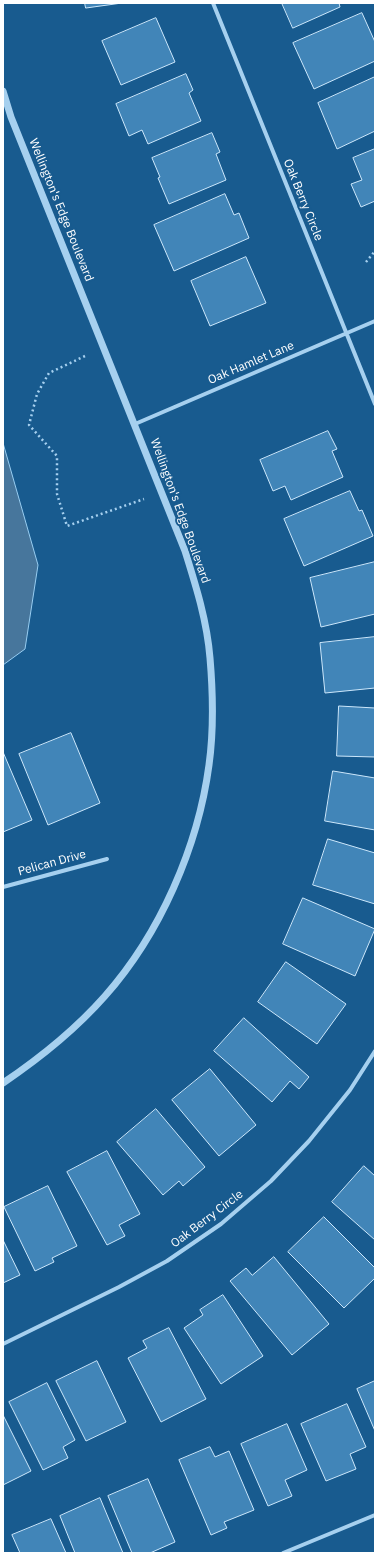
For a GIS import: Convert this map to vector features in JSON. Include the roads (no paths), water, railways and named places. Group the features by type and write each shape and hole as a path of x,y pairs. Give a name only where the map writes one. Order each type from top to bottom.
{"street":[{"name":"Oak Berry Circle","path":"213,3 375,404"},
{"name":"Wellington's Edge Boulevard","path":"3,92 11,117 185,551 201,603 210,656 213,710 209,764 202,803 181,870 162,912 138,952 106,995 67,1034 32,1064 3,1083"},
{"name":"Oak Hamlet Lane","path":"135,424 375,321"},
{"name":"Pelican Drive","path":"3,887 107,859"},
{"name":"Oak Berry Circle","path":"3,1344 119,1288 167,1261 221,1224 271,1181 309,1141 350,1090 375,1051"},
{"path":"283,1553 375,1515"}],"water":[{"path":"3,443 38,565 25,649 3,665"}]}
